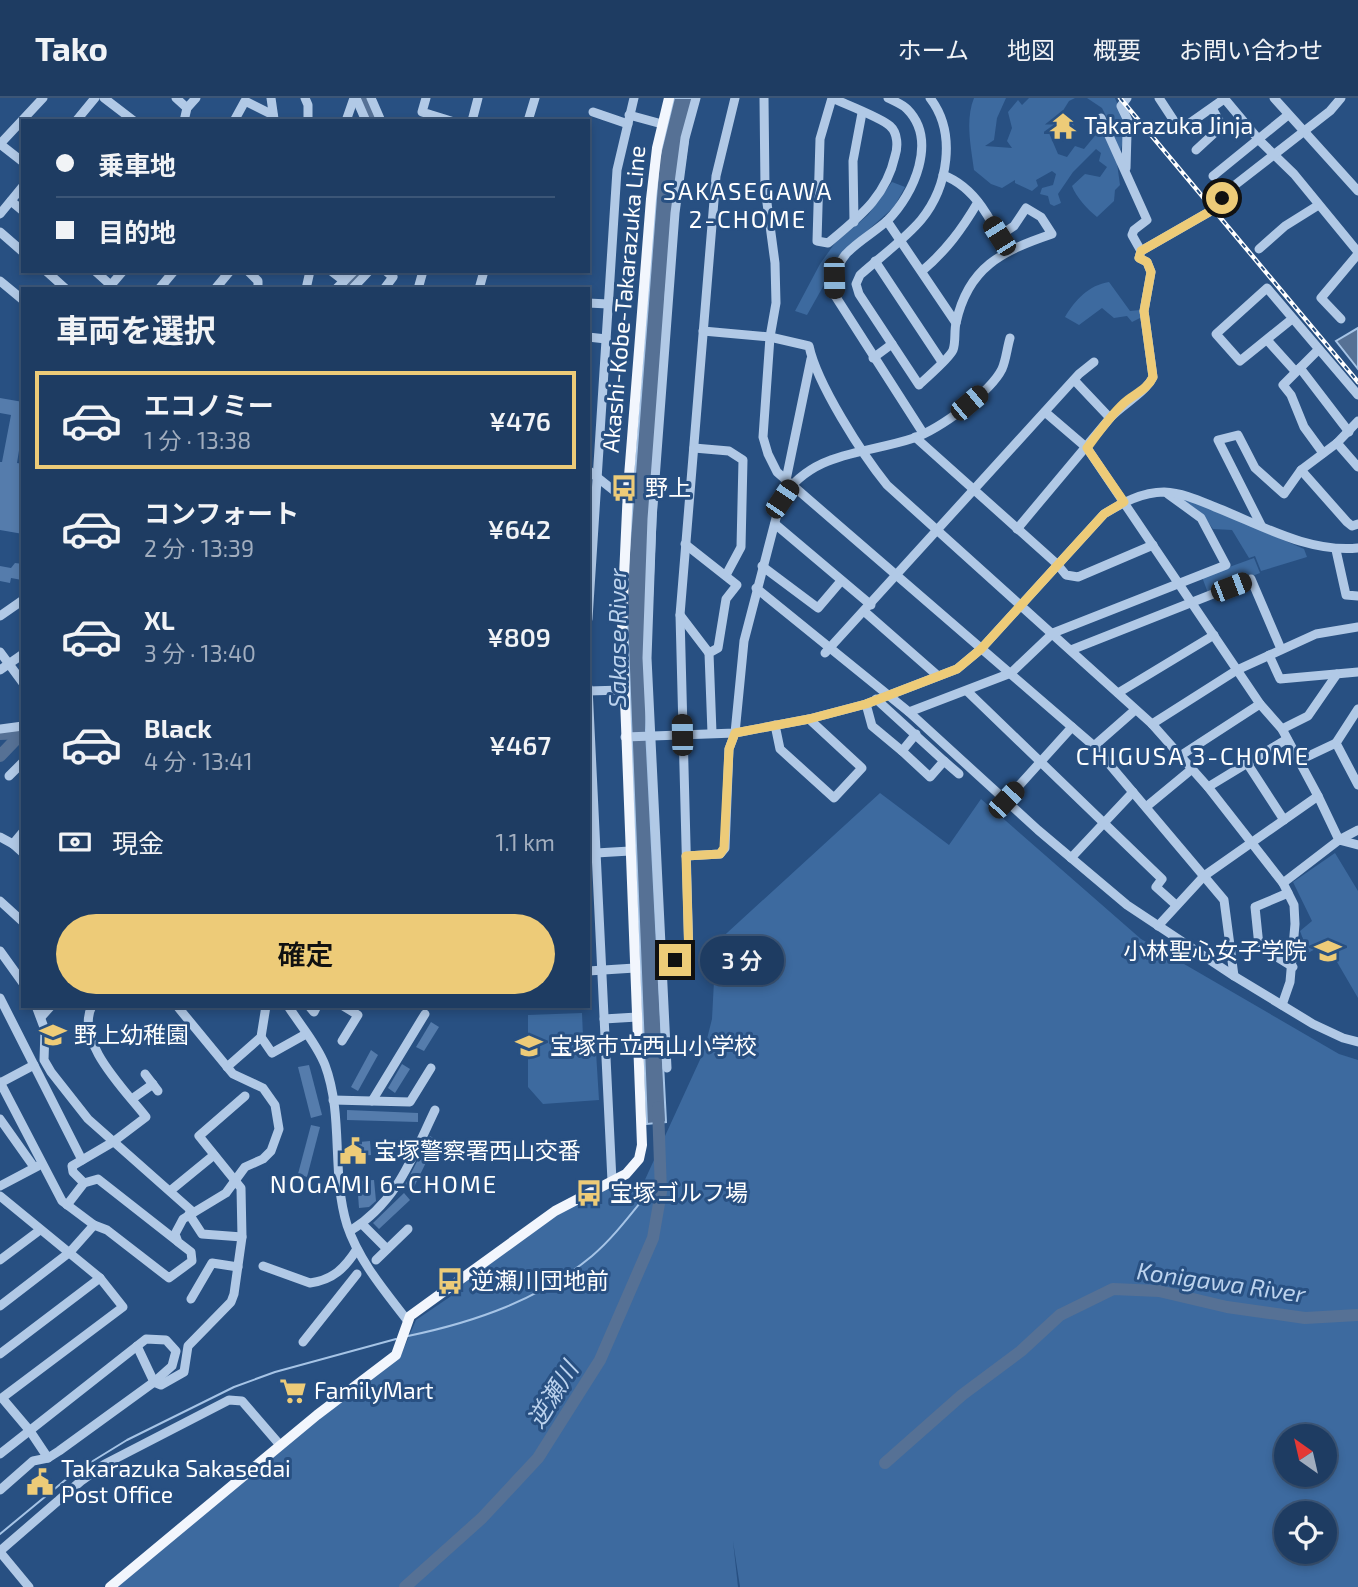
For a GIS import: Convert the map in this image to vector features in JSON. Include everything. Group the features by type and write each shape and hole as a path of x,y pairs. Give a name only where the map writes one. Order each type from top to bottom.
{"main road":[{"name":"Akashi-Kobe-Takarazuka Line","path":"407,1320 555,1210 622,1177 635,1166 642,1145 623,690 622,594 651,199 662,124 669,98"},
{"path":"110,1587 280,1446 396,1355 407,1320"}],"street":[{"path":"23,119 43,98"},
{"path":"78,119 95,98"},
{"path":"104,98 131,119"},
{"path":"176,98 187,108"},
{"path":"184,119 187,108 197,98"},
{"path":"271,98 274,118"},
{"path":"305,98 308,119"},
{"path":"347,119 355,98"},
{"path":"355,98 365,119"},
{"path":"371,98 380,119"},
{"path":"426,98 422,112 445,119"},
{"path":"473,119 478,98"},
{"path":"529,119 535,98"},
{"path":"590,538 591,506 597,476 618,170 634,98"},
{"path":"667,1068 647,659 653,506 675,213 685,138 696,98"},
{"path":"661,962 689,959 680,615 716,176 735,98"},
{"path":"764,98 765,188 775,263 776,303 770,337 763,437 777,472 1094,746 1224,901 1234,976"},
{"path":"832,98 862,113 890,125 896,134 897,148 891,177 883,191 854,222 828,243 817,241 820,139 832,98"},
{"path":"888,98 906,108 918,125 921,144 919,166 910,191 887,221 846,254 834,278 834,294 919,435 974,491 1066,575 1078,578 1153,545"},
{"path":"930,98 936,106 947,145 943,175 936,196 921,219 860,275 856,285 859,294 919,385 953,351 956,323 966,294 980,271 1004,252 1052,234 1041,217 1026,208 1014,226 999,236"},
{"path":"1125,177 1127,133 1131,127 1121,106 1127,98"},
{"path":"1159,98 1180,130 1224,98 1358,253 1321,298 1341,319"},
{"path":"1274,98 1358,191"},
{"path":"1140,250 1209,212 1235,185 1330,111 1341,98"},
{"path":"235,119 245,100 274,118"},
{"path":"1196,150 1222,126 1212,108"},
{"path":"593,112 662,124"},
{"path":"854,222 853,161 862,113"},
{"path":"1213,176 1288,115"},
{"path":"1017,529 1110,418 1124,403 1149,385 1153,377 1144,311 1151,272 1147,262 1139,258 1140,250 1132,235 1134,230 1147,220 1125,177 1101,118"},
{"path":"21,122 0,144 21,160"},
{"path":"943,175 959,181 978,202 999,236 1004,252"},
{"path":"0,214 21,188"},
{"path":"11,201 21,209"},
{"path":"922,271 956,237 978,202"},
{"path":"1259,249 1285,226 1317,206"},
{"path":"887,221 956,323"},
{"path":"0,232 21,250"},
{"path":"875,261 942,362"},
{"path":"48,273 64,287"},
{"path":"97,273 113,287"},
{"path":"161,287 172,273"},
{"path":"217,287 228,273"},
{"path":"334,273 344,281"},
{"path":"338,287 352,273"},
{"path":"355,287 367,273"},
{"path":"385,287 393,276 389,273"},
{"path":"0,281 21,298"},
{"path":"1292,319 1240,361 1216,334 1266,288 1358,395"},
{"path":"590,303 608,304"},
{"path":"703,331 770,337 809,346 812,358 862,451 887,485 1152,724 1208,787 1283,883 1294,905 1296,924 1293,967 1282,1005"},
{"path":"590,337 606,338"},
{"path":"789,482 822,461 919,435 949,419 989,386 1001,370 1010,338"},
{"path":"1268,341 1297,369 1349,432"},
{"path":"873,358 892,344"},
{"path":"1318,350 1283,385 1304,427 1323,453"},
{"path":"686,856 720,854 724,848 729,749 735,733 744,641 762,566 789,482 812,358"},
{"path":"828,650 1094,362"},
{"path":"1075,381 1110,418"},
{"path":"1045,412 1087,448 1260,705 1282,729 1339,841"},
{"path":"1261,525 1218,440 1238,435 1255,467 1284,494 1301,470 1337,443 1358,421"},
{"path":"1337,443 1358,467"},
{"path":"694,448 729,451 743,460 741,547 726,575"},
{"path":"1301,470 1347,522 1352,526 1358,524"},
{"path":"590,471 627,501"},
{"path":"909,712 1011,673 1053,634 1226,565 1201,518 1166,493"},
{"path":"625,737 735,733 809,719 866,704 957,669 981,649 1104,514 1124,502 1149,494 1184,495 1305,543 1336,550 1358,548"},
{"path":"775,524 841,581 938,676"},
{"path":"685,544 737,584 726,598 718,648 709,653"},
{"path":"1336,550 1346,595 1358,596"},
{"path":"762,566 818,608 841,581"},
{"path":"1071,650 1251,579 1282,649"},
{"path":"756,588 881,697 959,774"},
{"path":"0,616 21,601"},
{"path":"680,615 709,653 712,733"},
{"path":"1152,724 1237,670 1316,634 1358,627"},
{"path":"1118,693 1214,635"},
{"path":"0,652 4,667 21,681"},
{"path":"4,667 21,655"},
{"path":"1269,655 1280,679 1358,672"},
{"path":"1282,729 1308,716 1337,674"},
{"path":"590,689 623,690"},
{"path":"967,691 1162,879 1156,887 1176,905"},
{"path":"881,697 909,712 1126,905 1282,1005 1323,1029 1358,1042"},
{"path":"866,704 872,726 930,777 944,761"},
{"path":"1180,756 1260,705"},
{"path":"1300,760 1336,743 1358,709"},
{"path":"1094,746 1135,710"},
{"path":"775,725 780,749 834,798 862,768 809,719"},
{"path":"0,729 21,726"},
{"path":"1006,800 1072,727"},
{"path":"590,730 596,853 592,871 601,971 612,1181"},
{"path":"902,751 916,734"},
{"path":"1208,787 1287,739"},
{"path":"1336,743 1358,785"},
{"path":"1247,763 1284,820"},
{"path":"9,776 21,764"},
{"path":"1146,807 1192,769"},
{"path":"1071,858 1133,792"},
{"path":"1158,926 1204,876 1318,796"},
{"path":"1283,883 1358,830"},
{"path":"13,844 21,834"},
{"path":"0,837 21,851"},
{"path":"1339,841 1358,845"},
{"path":"596,853 630,851"},
{"path":"1288,893 1255,907 1259,946 1293,967"},
{"path":"0,901 21,920"},
{"path":"590,929 598,928"},
{"path":"0,951 21,980"},
{"path":"590,971 635,968"},
{"path":"0,998 82,1160"},
{"path":"37,1008 45,1030 44,1060 88,1119 170,1191 191,1213 202,1234 242,1237"},
{"path":"42,1016 49,1008"},
{"path":"84,1183 72,1170 82,1160 113,1142 146,1117 91,1042 89,1017 92,1008"},
{"path":"178,1242 175,1234 178,1226 191,1213 226,1193 236,1183 244,1167 271,1151 277,1140 278,1118 275,1105 263,1088 239,1078 227,1067 179,1008"},
{"path":"227,1067 261,1037 266,1008"},
{"path":"289,1008 325,1065 333,1100 340,1195 350,1231 373,1276 407,1320"},
{"path":"342,1041 358,1014 347,1008"},
{"path":"372,1101 425,1014"},
{"path":"604,1019 637,1017"},
{"path":"261,1037 272,1053 306,1034"},
{"path":"34,1065 0,1082 39,1166"},
{"path":"333,1100 410,1102 431,1068"},
{"path":"132,1099 155,1088 145,1074"},
{"path":"137,1346 155,1382 161,1385 184,1371 188,1346 231,1302 242,1237 241,1188 200,1136 245,1096"},
{"path":"350,1231 362,1224 398,1188 435,1110"},
{"path":"0,1119 39,1166 62,1201 67,1205 94,1225 107,1230 169,1278 192,1261 191,1252 98,1179 84,1183 67,1205"},
{"path":"170,1191 214,1155"},
{"path":"0,1186 39,1166"},
{"path":"0,1196 4,1208 71,1252 100,1278 123,1307 1,1401"},
{"path":"362,1224 387,1249"},
{"path":"0,1306 71,1252 94,1225"},
{"path":"376,1260 408,1229"},
{"path":"0,1259 40,1230"},
{"path":"263,1266 310,1283 336,1276 357,1249"},
{"path":"191,1299 212,1263 238,1267"},
{"path":"303,1342 357,1274"},
{"path":"336,1276 347,1286"},
{"path":"0,1354 100,1278"},
{"path":"0,1454 146,1339 166,1340 176,1351 172,1366 155,1382 48,1458 33,1461 0,1490"},
{"path":"0,1387 1,1401 30,1431 48,1458"},
{"path":"29,1587 0,1552 81,1481 105,1464 229,1401 242,1401 280,1446"}],"shaded area":[{"path":"674,98 694,98 666,290 646,730 666,1122 647,1124 626,592 659,159"},
{"path":"974,98 1006,98 997,118 994,140 985,146 1012,148 1007,141 1012,128 1008,112 1018,100 1022,105 1029,98 1075,98 1069,101 1049,133 1058,154 1067,157 1075,146 1084,149 1108,120 1102,108 1087,98 1115,98 1127,127 1117,163 1120,185 1115,190 1114,201 1097,217 1083,203 1072,186 1085,174 1100,177 1107,167 1099,161 1101,153 1096,149 1073,172 1058,194 1061,203 1054,206 1050,204 1048,196 1040,194 1042,188 1053,185 1056,174 1052,171 1036,180 1038,186 1032,191 1015,183 1015,180 1002,188 991,184 974,170 969,124"},
{"path":"892,182 905,187 894,207 842,253 807,315 795,311 820,264 835,243 868,215"},
{"path":"1109,282 1130,311 1140,310 1142,317 1132,322 1127,316 1114,318 1102,308 1079,325 1065,317 1083,294 1095,286"},
{"path":"1358,328 1358,369 1336,341"},
{"path":"1177,497 1186,498 1304,549 1307,557 1261,571 1255,556 1249,558 1232,530 1213,529 1203,515"},
{"path":"1254,558 1260,573 1208,593 1202,577"},
{"path":"880,793 949,845 981,799 1141,939 1339,1054 1358,1060 1358,1587 740,1587 733,1541 738,1587 117,1587 328,1410 401,1355 416,1320 460,1290 459,1287 545,1222 602,1190 643,1184 704,1051 712,1019 716,943"},
{"path":"1335,853 1358,891 1358,998 1326,943 1308,953 1300,931 1312,921 1293,882"},
{"path":"582,1013 583,1037 595,1036 599,1100 543,1104 528,1087 528,1015"}],"building":[{"path":"1064,115 1074,125 1057,137 1052,132"},
{"path":"0,398 21,402 21,438 17,463 21,464 21,534 0,530 0,462 11,415 0,413"},
{"path":"15,563 21,564 21,580 11,578 10,583 0,581 0,566 11,568"},
{"path":"431,1022 439,1027 424,1051 416,1047"},
{"path":"371,1050 378,1055 358,1091 351,1087"},
{"path":"402,1064 410,1069 395,1093 388,1088"},
{"path":"309,1065 322,1115 311,1118 298,1067"},
{"path":"347,1110 418,1113 418,1122 347,1120"},
{"path":"311,1125 320,1127 307,1177 298,1174"},
{"path":"430,1136 437,1140 413,1189 405,1185"},
{"path":"370,1141 371,1155 350,1157 349,1143"},
{"path":"374,1180 376,1201 369,1207 359,1208 357,1181"},
{"path":"404,1193 410,1200 379,1229 373,1223"}],"waterway":[{"path":"363,98 373,119"},
{"path":"347,287 359,273"},
{"path":"0,734 21,733"},
{"path":"0,756 21,734"},
{"name":"逆瀬川","path":"405,1587 482,1518 538,1458 600,1360 653,1238 661,1192 658,1107"},
{"path":"408,1336 482,1316 550,1285 601,1248 659,1180"},
{"name":"Konigawa River","path":"885,1463 962,1395 1021,1351 1060,1315 1113,1289 1159,1291 1227,1307 1305,1318 1358,1315"},
{"path":"0,1534 75,1472 127,1440 234,1387 275,1372 396,1339"}],"railway":[{"path":"1120,98 1358,382"}],"place":[{"name":"Takarazuka Jinja","path":"1063,126"},
{"name":"野上","path":"624,488"},
{"name":"小林聖心女子学院","path":"1328,951"},
{"name":"野上幼稚園","path":"53,1035"},
{"name":"宝塚市立西山小学校","path":"529,1046"},
{"name":"宝塚警察署西山交番","path":"353,1151"},
{"name":"宝塚ゴルフ場","path":"589,1193"},
{"name":"逆瀬川団地前","path":"450,1281"},
{"name":"FamilyMart","path":"293,1391"},
{"name":"Takarazuka Sakasedai Post Office","path":"40,1482"}],"district":[{"name":"SAKASEGAWA 2-CHOME","path":"748,206"},
{"name":"CHIGUSA 3-CHOME","path":"1193,757"},
{"name":"NOGAMI 6-CHOME","path":"384,1185"}],"route":[{"path":"675,960 689,959 686,856 720,854 724,848 729,749 735,733 809,719 866,704 957,669 981,649 1104,514 1124,502 1087,448 1110,418 1124,403 1149,385 1153,377 1144,311 1151,272 1147,262 1139,258 1141,251 1209,212 1222,198"}],"water label":[{"name":"Sakase River","path":"618,638"}]}
